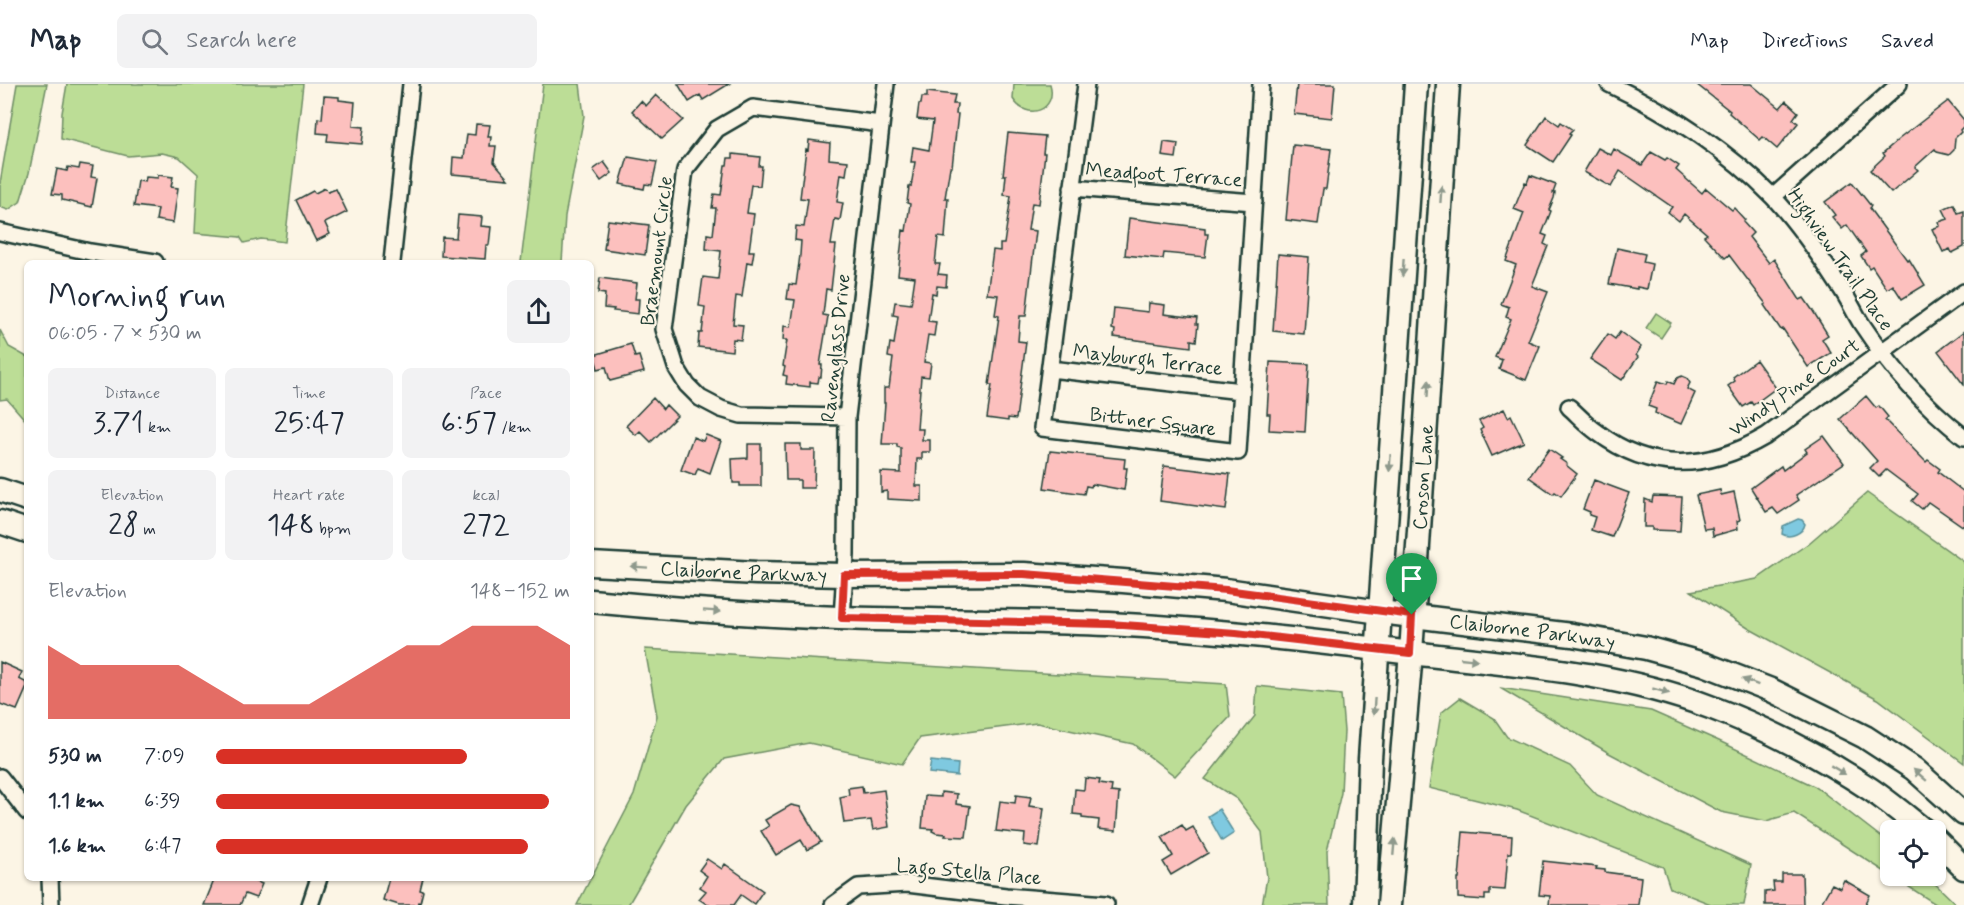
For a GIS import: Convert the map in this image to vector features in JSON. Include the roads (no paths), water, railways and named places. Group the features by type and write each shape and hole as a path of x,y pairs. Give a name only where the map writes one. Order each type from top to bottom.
{"main road":[{"name":"Croson Lane","path":"1365,905 1370,759 1416,84"},
{"name":"Croson Lane","path":"1389,905 1410,653 1448,84"},
{"path":"0,490 24,499"},
{"path":"0,522 24,530"},
{"name":"Claiborne Parkway","path":"594,564 671,570 844,575 1024,574 1090,578 1226,590 1583,637 1646,648 1704,664 1771,690 1865,737 1914,769 1964,814"},
{"name":"Claiborne Parkway","path":"594,601 842,618 1109,624 1236,633 1491,661 1600,677 1657,690 1744,720 1798,746 1871,789 1911,820"},
{"path":"1946,850 1964,868"}],"street":[{"path":"392,260 411,84"},
{"name":"Ravenglass Drive","path":"842,618 846,555 847,417 886,84"},
{"name":"Bittner Square","path":"1086,84 1042,428 1238,452 1261,84"},
{"name":"Highview Trail Place","path":"1609,84 1688,126 1725,153 1773,197 1839,284 1860,322 1881,352 1913,392 1939,418 1964,437"},
{"path":"1773,197 1899,84"},
{"name":"Braemount Circle","path":"847,417 741,415 721,410 700,398 687,385 676,367 664,329 685,170 717,129 753,108 881,124"},
{"name":"Meadfoot Terrace","path":"1072,188 1254,202"},
{"path":"0,232 90,252 142,260"},
{"name":"Windy Pine Court","path":"1569,407 1596,432 1626,451 1659,462 1702,462 1724,457 1767,436 1964,292"},
{"name":"Mayburgh Terrace","path":"1050,369 1241,390"},
{"path":"0,777 24,808"},
{"path":"50,881 51,905"},
{"path":"310,905 318,881"},
{"name":"Lago Stella Place","path":"833,905 858,887 907,884 1006,896 1106,904"}],"water":[{"path":"1798,519 1805,524 1802,530 1792,535 1782,534 1783,526"},
{"path":"931,761 958,764 957,776 929,773"},
{"path":"1219,809 1234,833 1222,841 1208,816"}]}
